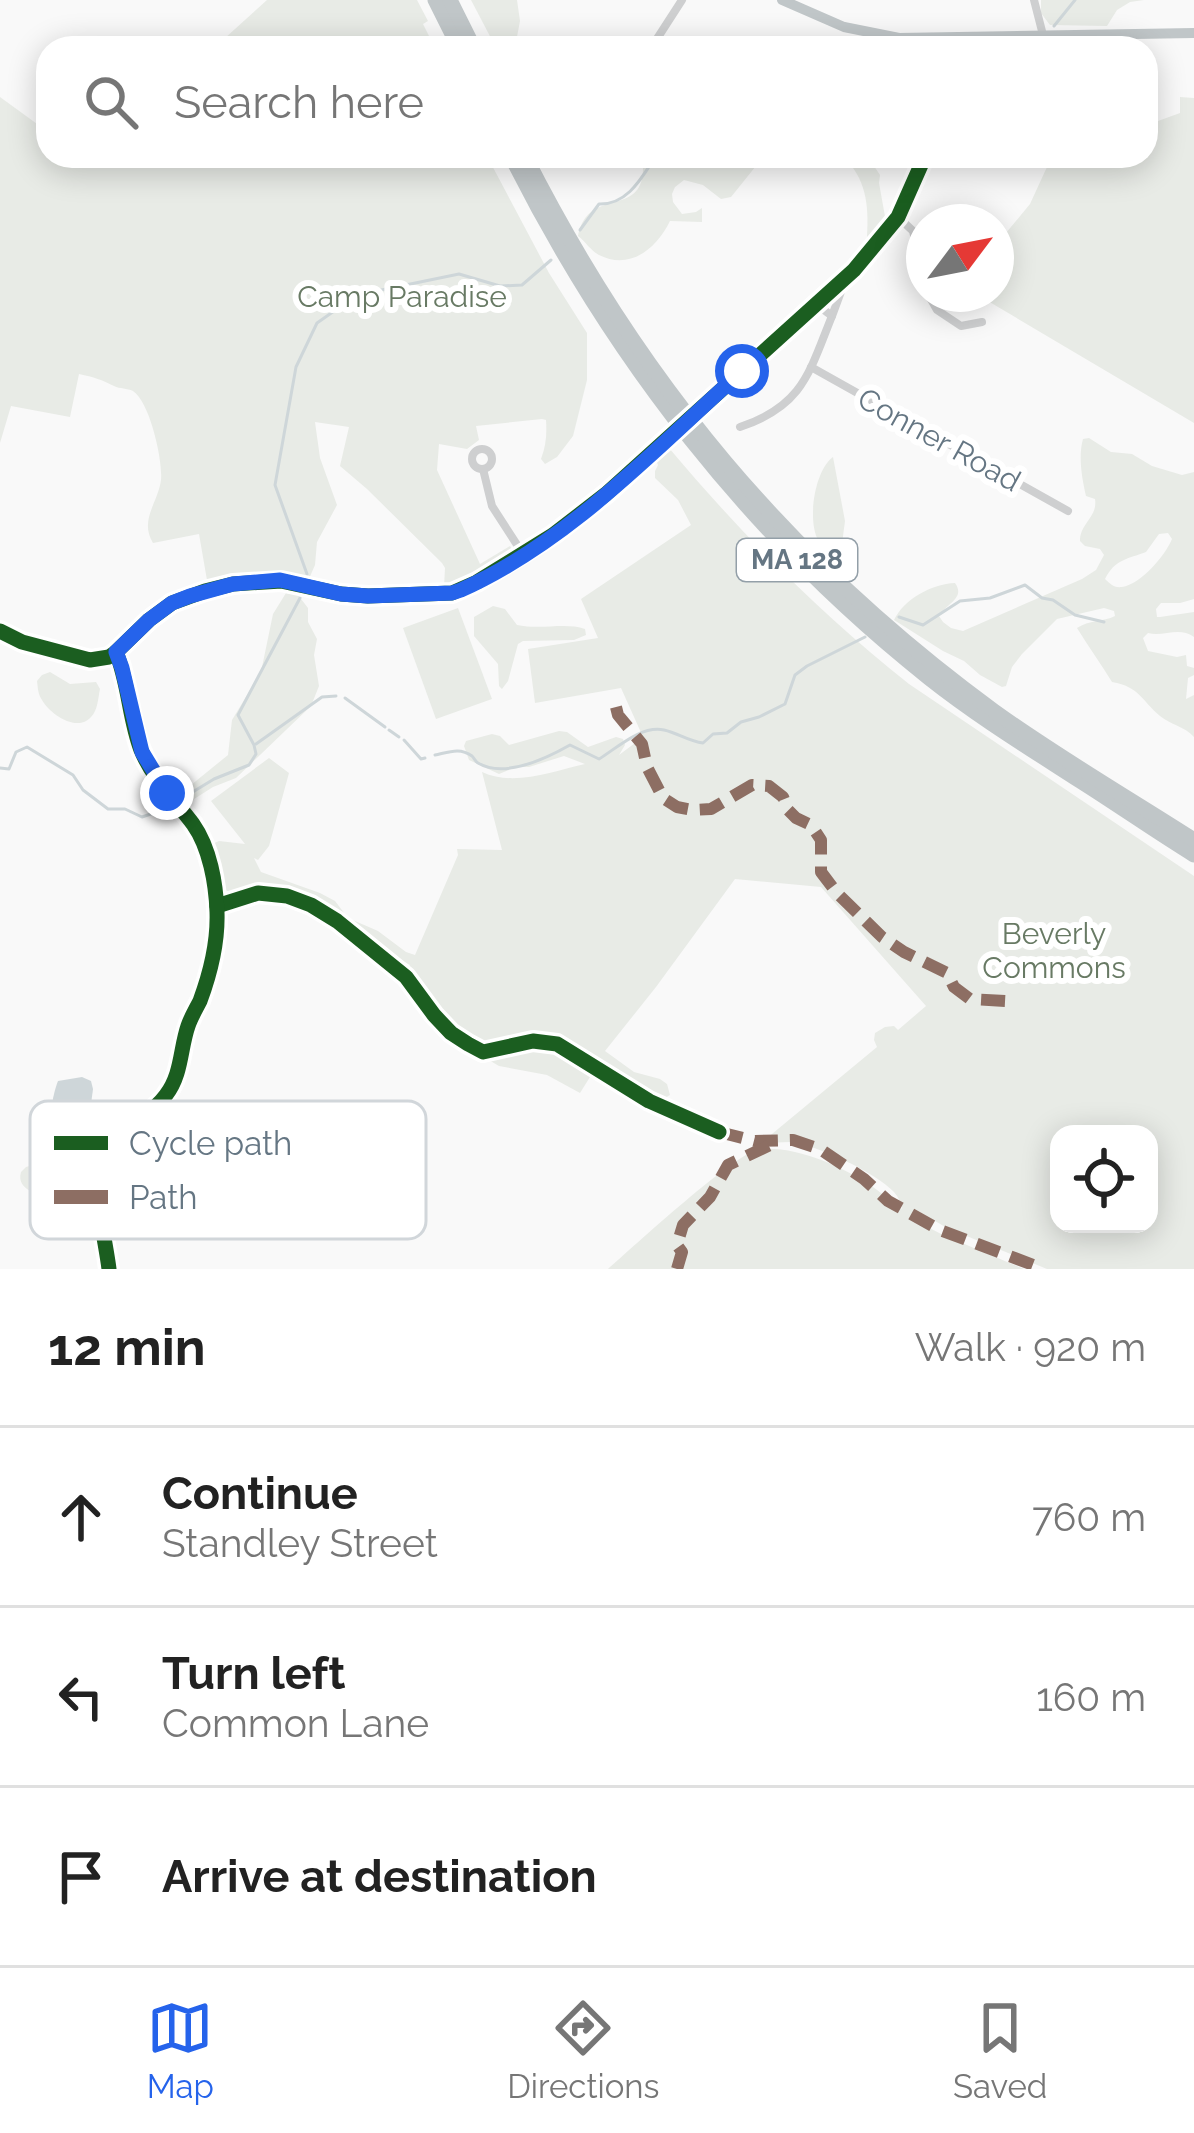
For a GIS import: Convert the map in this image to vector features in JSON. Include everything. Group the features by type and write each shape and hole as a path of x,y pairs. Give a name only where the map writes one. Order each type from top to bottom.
{"highway":[{"path":"435,0 453,36"},
{"path":"450,0 468,36"},
{"name":"MA 128","path":"517,168 609,329 678,425 775,538 838,600 933,681 1194,855"},
{"name":"MA 128","path":"531,168 573,249 629,337 676,403 790,535 858,601 997,713 1194,840"}],"street":[{"path":"661,36 682,0"},
{"path":"782,0 824,20 886,36"},
{"path":"1034,0 1043,35"},
{"path":"1032,36 1194,34"},
{"path":"0,631 74,658 102,659 116,652 160,610 205,591 280,580 354,596 452,593 477,582 606,494 847,276 898,217 920,168"},
{"path":"898,217 906,224"},
{"path":"740,427 782,408 800,386 847,276"},
{"path":"816,304 832,316"},
{"path":"941,312 961,326 982,322"},
{"name":"Conner Road","path":"811,367 1068,511"},
{"path":"482,469 491,506 523,554"},
{"path":"116,652 142,752 204,844 217,906 217,926 199,1004 188,1025 172,1086 162,1101"},
{"path":"217,906 258,892 311,905 406,977 434,1015 468,1044 483,1052 533,1041 557,1044 649,1101 719,1132"},
{"path":"105,1239 109,1269"}],"green space":[{"path":"267,0 417,0 428,21 423,24 429,36 227,36"},
{"path":"471,0 517,0 517,36 490,36"},
{"path":"1041,0 1144,0 1117,10 1107,26 1050,25 1041,13"},
{"name":"Camp Paradise","path":"0,97 36,123 36,168 493,168 587,333 587,380 573,436 557,457 545,464 541,459 546,430 542,419 476,426 479,440 467,449 439,444 437,470 480,564 510,546 513,551 482,575 444,587 442,563 340,466 349,427 315,422 320,458 337,505 317,542 308,581 208,586 199,534 153,543 149,535 161,480 160,460 150,419 133,391 79,374 70,417 11,406 0,443"},
{"path":"1180,97 1194,98 1194,423 1006,312 1014,312 1014,223 1030,204 1046,168 1158,168 1158,121 1180,113"},
{"path":"642,168 754,168 731,197 721,199 703,185 684,180 675,187 673,202 682,214 702,208 702,222 670,221 650,248 632,258 599,255 578,236 583,223 598,208 633,194 642,180"},
{"path":"852,168 875,168 880,175 886,222 868,240 864,192"},
{"path":"1083,439 1182,475 1194,472 1194,599 1161,603 1156,609 1157,617 1194,612 1194,637 1177,632 1148,633 1143,638 1148,651 1186,655 1187,666 1194,668 1186,699 1194,695 1194,737 1160,716 1134,691 1112,682 1077,628 1115,616 1114,611 1104,608 1057,619 1022,654 1002,687 894,620 920,594 955,583 957,597 939,616 951,628 963,631 1096,570 1104,555 1080,541 1095,505 1095,499 1086,496 1083,482","holes":["1168,533 1172,539 1137,581 1119,587 1105,579 1118,564 1146,552 1159,534"]},
{"name":"Beverly Commons","path":"669,448 783,572 909,684 1194,876 1194,1269 1047,1269 947,1228 918,1211 918,1222 1024,1269 608,1269 708,1182 760,1149 804,1154 833,1165 902,1209 885,1184 845,1161 801,1144 761,1143 877,1047 875,1033 885,1027 898,1030 926,1006 821,887 735,879 605,1051 634,1072 667,1084 670,1095 660,1101 595,1069 580,1093 547,1075 499,1066 460,1043 408,971 410,965 367,941 321,905 267,887 233,893 218,882 208,846 219,841 245,844 211,801 269,758 289,773 269,846 258,860 254,858 261,872 335,901 348,918 415,955 457,849 502,850 482,772 520,778 585,764 564,756 499,774 469,760 466,741 492,734 509,745 559,731 588,747 623,739 619,755 643,737 621,688 535,703 528,649 598,638 581,599 691,525 678,500 655,478 656,460"},
{"path":"833,457 845,521 837,562 818,540 813,520 817,483"},
{"path":"286,593 298,595 308,608 308,622 317,639 314,655 319,686 311,706 236,778 180,805 175,798 228,755 232,720 261,672 273,614"},
{"path":"493,606 505,609 517,625 578,627 586,635 518,644 502,689 498,664 474,636 474,617"},
{"path":"458,608 492,699 436,719 403,628"},
{"path":"50,672 70,684 96,682 100,689 91,717 71,722 46,705 37,681"},
{"path":"30,1166 30,1191 21,1182"}],"shaded area":[{"path":"82,1077 91,1081 91,1101 53,1101 58,1081"}],"waterway":[{"path":"1054,26 1075,0"},
{"path":"580,230 599,204 618,200 647,168"},
{"path":"307,574 275,485 296,367 317,323 357,295 459,274 500,286 522,285 551,260"},
{"path":"899,617 923,625 960,601 990,598 1025,585 1075,615 1104,622"},
{"path":"178,801 249,765 256,754 238,715 300,598"},
{"path":"435,755 463,752 478,763 501,769 526,765 570,745 599,759 630,738 655,729 703,743 713,734 727,733 785,704 795,675 865,637"},
{"path":"256,744 322,697 336,696"},
{"path":"345,698 385,727"},
{"path":"389,730 399,737"},
{"path":"404,740 425,758"},
{"path":"0,768 9,769 16,752 27,747 73,775 83,790 108,809 125,809 142,817 171,807"}],"marked path":[{"path":"616,707 642,744 647,767 663,798 677,807 711,809 752,785 769,786 783,797 796,818 811,825 821,840 821,872 882,937 947,973 954,987 970,999 1006,1001"},
{"path":"719,1132 755,1141 793,1140 820,1149 888,1201 940,1230 1044,1269"},
{"path":"677,1269 683,1225 710,1197 728,1165 774,1143"}],"cycle path":[{"path":"0,631 22,642 90,660 109,657 172,603 233,584 281,581 368,596 452,593 477,582 553,535 606,494 854,270 898,217 920,168"},
{"path":"116,652 141,750 204,844 216,901 215,946 207,980 188,1026 178,1070 160,1101"},
{"path":"217,906 258,893 311,905 406,977 434,1015 468,1044 483,1052 533,1041 557,1044 649,1101 719,1132"},
{"path":"105,1239 109,1269"}],"route":[{"path":"167,793 142,752 116,652 160,610 233,584 280,580 368,596 461,590 582,513 742,371"}]}
